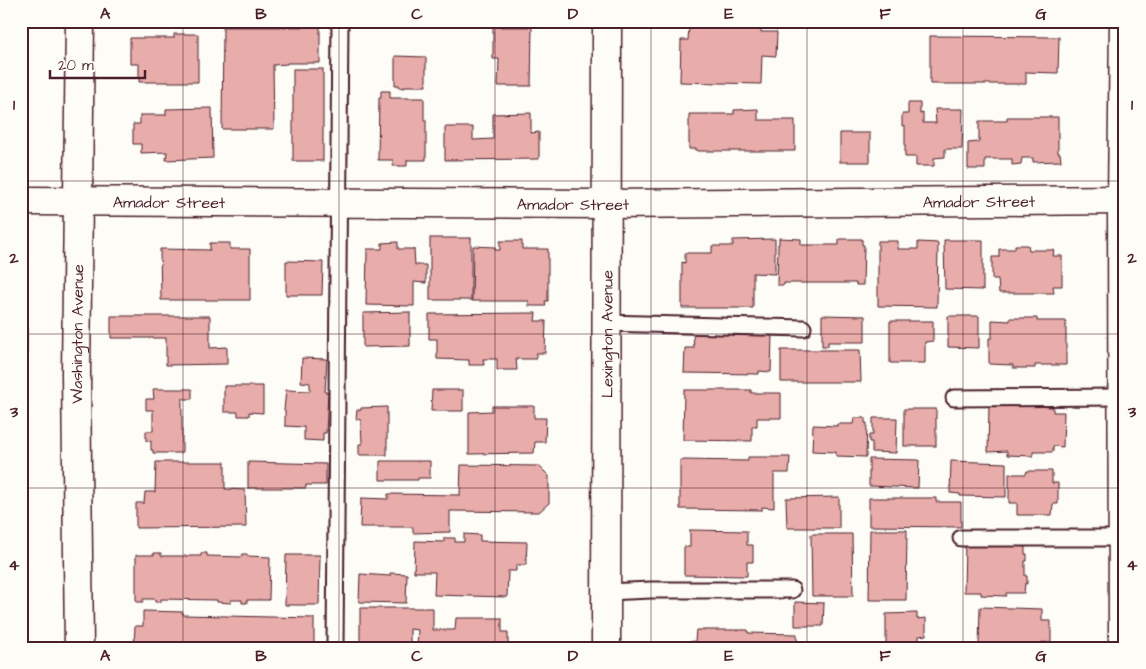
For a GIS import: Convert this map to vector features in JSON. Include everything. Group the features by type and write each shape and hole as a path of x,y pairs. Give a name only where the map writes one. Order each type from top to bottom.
{"street":[{"name":"Washington Avenue","path":"79,648 76,384 80,21"},
{"name":"Lexington Avenue","path":"606,648 605,204 607,21"},
{"path":"1122,648 1124,21"},
{"name":"Amador Street","path":"21,201 605,204 1123,200"}],"lane":[{"path":"335,648 340,21"},
{"path":"605,323 803,328"},
{"path":"954,398 1122,397"},
{"path":"961,538 1122,538"},
{"path":"606,592 651,590 792,590"}],"building":[{"path":"1002,21 1061,21 1061,23 1002,23"},
{"path":"223,27 320,27 320,63 273,65 274,129 222,129"},
{"path":"493,27 532,27 531,86 498,86 499,59 493,59"},
{"path":"689,27 761,28 761,32 777,32 776,56 762,55 761,84 680,82 681,40 688,40"},
{"path":"174,34 198,34 198,82 139,82 139,64 130,64 130,38 174,38"},
{"path":"930,36 1059,37 1058,73 1026,72 1026,84 930,84"},
{"path":"395,56 426,57 426,86 405,86 405,88 395,85"},
{"path":"293,69 323,69 323,161 293,161"},
{"path":"381,91 390,91 390,98 424,98 426,160 407,160 407,166 393,166 393,160 378,160 379,98 381,98"},
{"path":"908,103 920,103 920,114 923,113 923,123 936,123 935,109 963,109 962,149 945,149 945,157 934,158 934,166 916,166 916,157 905,157 905,125 902,126 902,114 908,114"},
{"path":"212,108 213,158 166,160 167,152 141,153 141,144 133,144 133,124 140,124 140,115 166,115 166,109"},
{"path":"758,109 758,120 795,120 795,151 697,151 697,149 689,149 689,114 734,114 734,110"},
{"path":"531,113 531,133 539,132 539,159 445,160 445,127 473,127 473,140 493,139 493,114"},
{"path":"1007,117 1058,117 1058,153 1060,153 1061,161 1033,162 1033,158 1022,158 1021,164 1012,165 1012,159 985,159 985,169 968,169 968,143 979,142 979,121 1007,121"},
{"path":"840,133 870,133 870,162 840,162"},
{"path":"430,238 471,238 471,300 430,300"},
{"path":"779,238 801,239 801,245 839,245 839,239 862,239 862,245 864,245 863,285 856,285 856,283 784,283 784,285 777,285"},
{"path":"775,239 775,274 753,273 753,308 682,308 682,262 685,263 685,253 712,253 712,246 733,246 733,240"},
{"path":"944,240 983,240 983,290 945,289"},
{"path":"500,241 522,241 522,249 548,249 548,301 545,301 546,306 529,306 529,301 472,301 473,246 495,247 495,250 500,250"},
{"path":"878,241 898,241 898,249 918,249 918,242 938,243 937,307 878,306"},
{"path":"398,242 398,249 414,249 415,265 426,265 426,283 414,282 414,306 366,305 367,249 382,249 382,243"},
{"path":"210,243 230,243 230,249 250,249 250,300 161,300 160,249 210,250"},
{"path":"1015,245 1028,245 1029,250 1054,250 1053,256 1062,256 1062,286 1053,286 1054,293 999,293 998,279 992,279 992,257 999,257 999,249 1015,249"},
{"path":"286,261 323,262 322,295 286,295"},
{"path":"410,312 410,346 363,347 363,313"},
{"path":"536,313 535,321 546,321 545,353 536,353 536,359 516,359 517,370 497,370 497,359 483,359 484,365 469,365 469,360 437,359 437,339 429,339 429,314"},
{"path":"822,315 865,316 865,342 828,342 828,346 822,346"},
{"path":"111,316 210,316 210,348 227,347 227,364 166,365 166,338 111,338"},
{"path":"948,316 979,316 979,348 948,347"},
{"path":"1010,318 1037,318 1037,321 1066,321 1066,365 1035,365 1035,368 1013,368 1013,365 989,364 989,338 992,338 992,320 1010,321"},
{"path":"21,320 27,320 27,368 21,368"},
{"path":"890,321 933,321 933,341 925,342 925,363 890,363"},
{"path":"693,334 772,335 771,372 759,371 759,374 684,373 685,348 694,348"},
{"path":"781,350 860,350 861,382 781,382"},
{"path":"302,358 327,359 325,392 328,392 326,433 323,433 323,441 304,440 304,427 285,426 286,390 310,391 310,383 301,382"},
{"path":"224,386 263,386 263,413 249,412 249,416 238,416 238,412 224,412"},
{"path":"153,389 192,389 192,399 182,399 182,453 153,453 151,441 146,441 146,431 153,431 153,410 146,410 146,399 154,399"},
{"path":"432,390 463,390 463,411 431,411"},
{"path":"684,390 751,390 751,393 781,393 781,418 757,418 757,426 752,426 752,441 683,440"},
{"path":"1033,402 1033,406 1053,407 1053,412 1064,412 1063,447 1053,446 1053,452 1033,452 1033,456 1007,455 1007,451 988,452 989,405 1011,406 1011,403"},
{"path":"492,406 534,406 534,418 546,418 545,442 535,442 534,453 469,454 469,412 492,411"},
{"path":"387,407 387,455 359,455 359,444 362,444 361,420 356,419 357,410 361,410 361,408"},
{"path":"904,409 936,409 936,446 904,446"},
{"path":"854,418 865,418 865,423 867,423 866,457 836,456 836,452 812,451 813,425 837,426 837,424 853,424"},
{"path":"873,418 897,418 896,453 872,452 872,442 869,442 869,435 873,435"},
{"path":"748,457 790,457 789,473 774,473 774,508 762,507 762,510 680,509 680,460 748,461"},
{"path":"869,459 919,460 918,488 869,486"},
{"path":"380,461 430,461 430,478 418,478 418,480 380,480"},
{"path":"951,461 1006,463 1006,497 960,496 960,494 950,493"},
{"path":"156,462 225,462 225,489 245,490 246,527 136,528 136,503 144,503 145,492 155,492"},
{"path":"248,462 326,464 326,485 306,485 306,488 248,488"},
{"path":"461,465 539,466 549,476 549,503 539,512 450,511 450,532 413,533 413,527 360,527 361,498 388,499 388,494 460,495"},
{"path":"1027,471 1052,471 1052,483 1058,483 1058,504 1053,504 1052,515 1017,515 1017,503 1009,503 1009,474 1026,474"},
{"path":"839,497 839,528 787,528 786,498"},
{"path":"869,498 936,498 936,502 961,502 961,527 869,526"},
{"path":"690,530 747,531 747,545 753,545 753,562 747,562 747,576 684,575 684,547 690,547"},
{"path":"870,530 907,530 906,600 869,600"},
{"path":"464,534 480,535 480,541 527,542 526,565 516,565 516,571 508,571 507,597 434,595 435,572 414,572 415,541 444,542 444,538 455,538 455,542 464,542"},
{"path":"811,534 852,534 853,596 812,596"},
{"path":"965,543 1025,543 1027,561 1025,561 1025,576 1027,576 1027,584 1025,583 1024,593 1006,593 1006,596 981,595 981,592 964,592"},
{"path":"154,553 161,553 161,556 201,556 201,553 207,553 207,556 242,557 242,554 247,554 247,556 270,557 269,600 247,600 247,603 242,603 242,600 231,600 231,603 217,602 217,600 161,599 161,602 155,602 155,599 143,599 143,602 136,602 136,555 154,555"},
{"path":"286,555 320,555 319,605 285,605"},
{"path":"390,573 407,574 406,603 359,602 360,574 390,576"},
{"path":"795,602 824,603 823,626 795,626"},
{"path":"980,607 1042,609 1042,621 1051,621 1051,643 1042,642 1042,648 979,647"},
{"path":"360,608 433,608 433,630 455,630 456,618 502,618 502,632 508,632 508,648 417,648 418,630 410,629 410,648 360,648"},
{"path":"143,611 183,612 183,615 314,618 314,648 134,647 135,626 143,626"},
{"path":"917,613 917,619 926,618 926,635 919,636 919,643 916,642 916,648 895,648 895,644 886,644 886,614"},
{"path":"696,630 748,630 748,633 797,634 797,648 688,648 688,642 695,641"}]}
